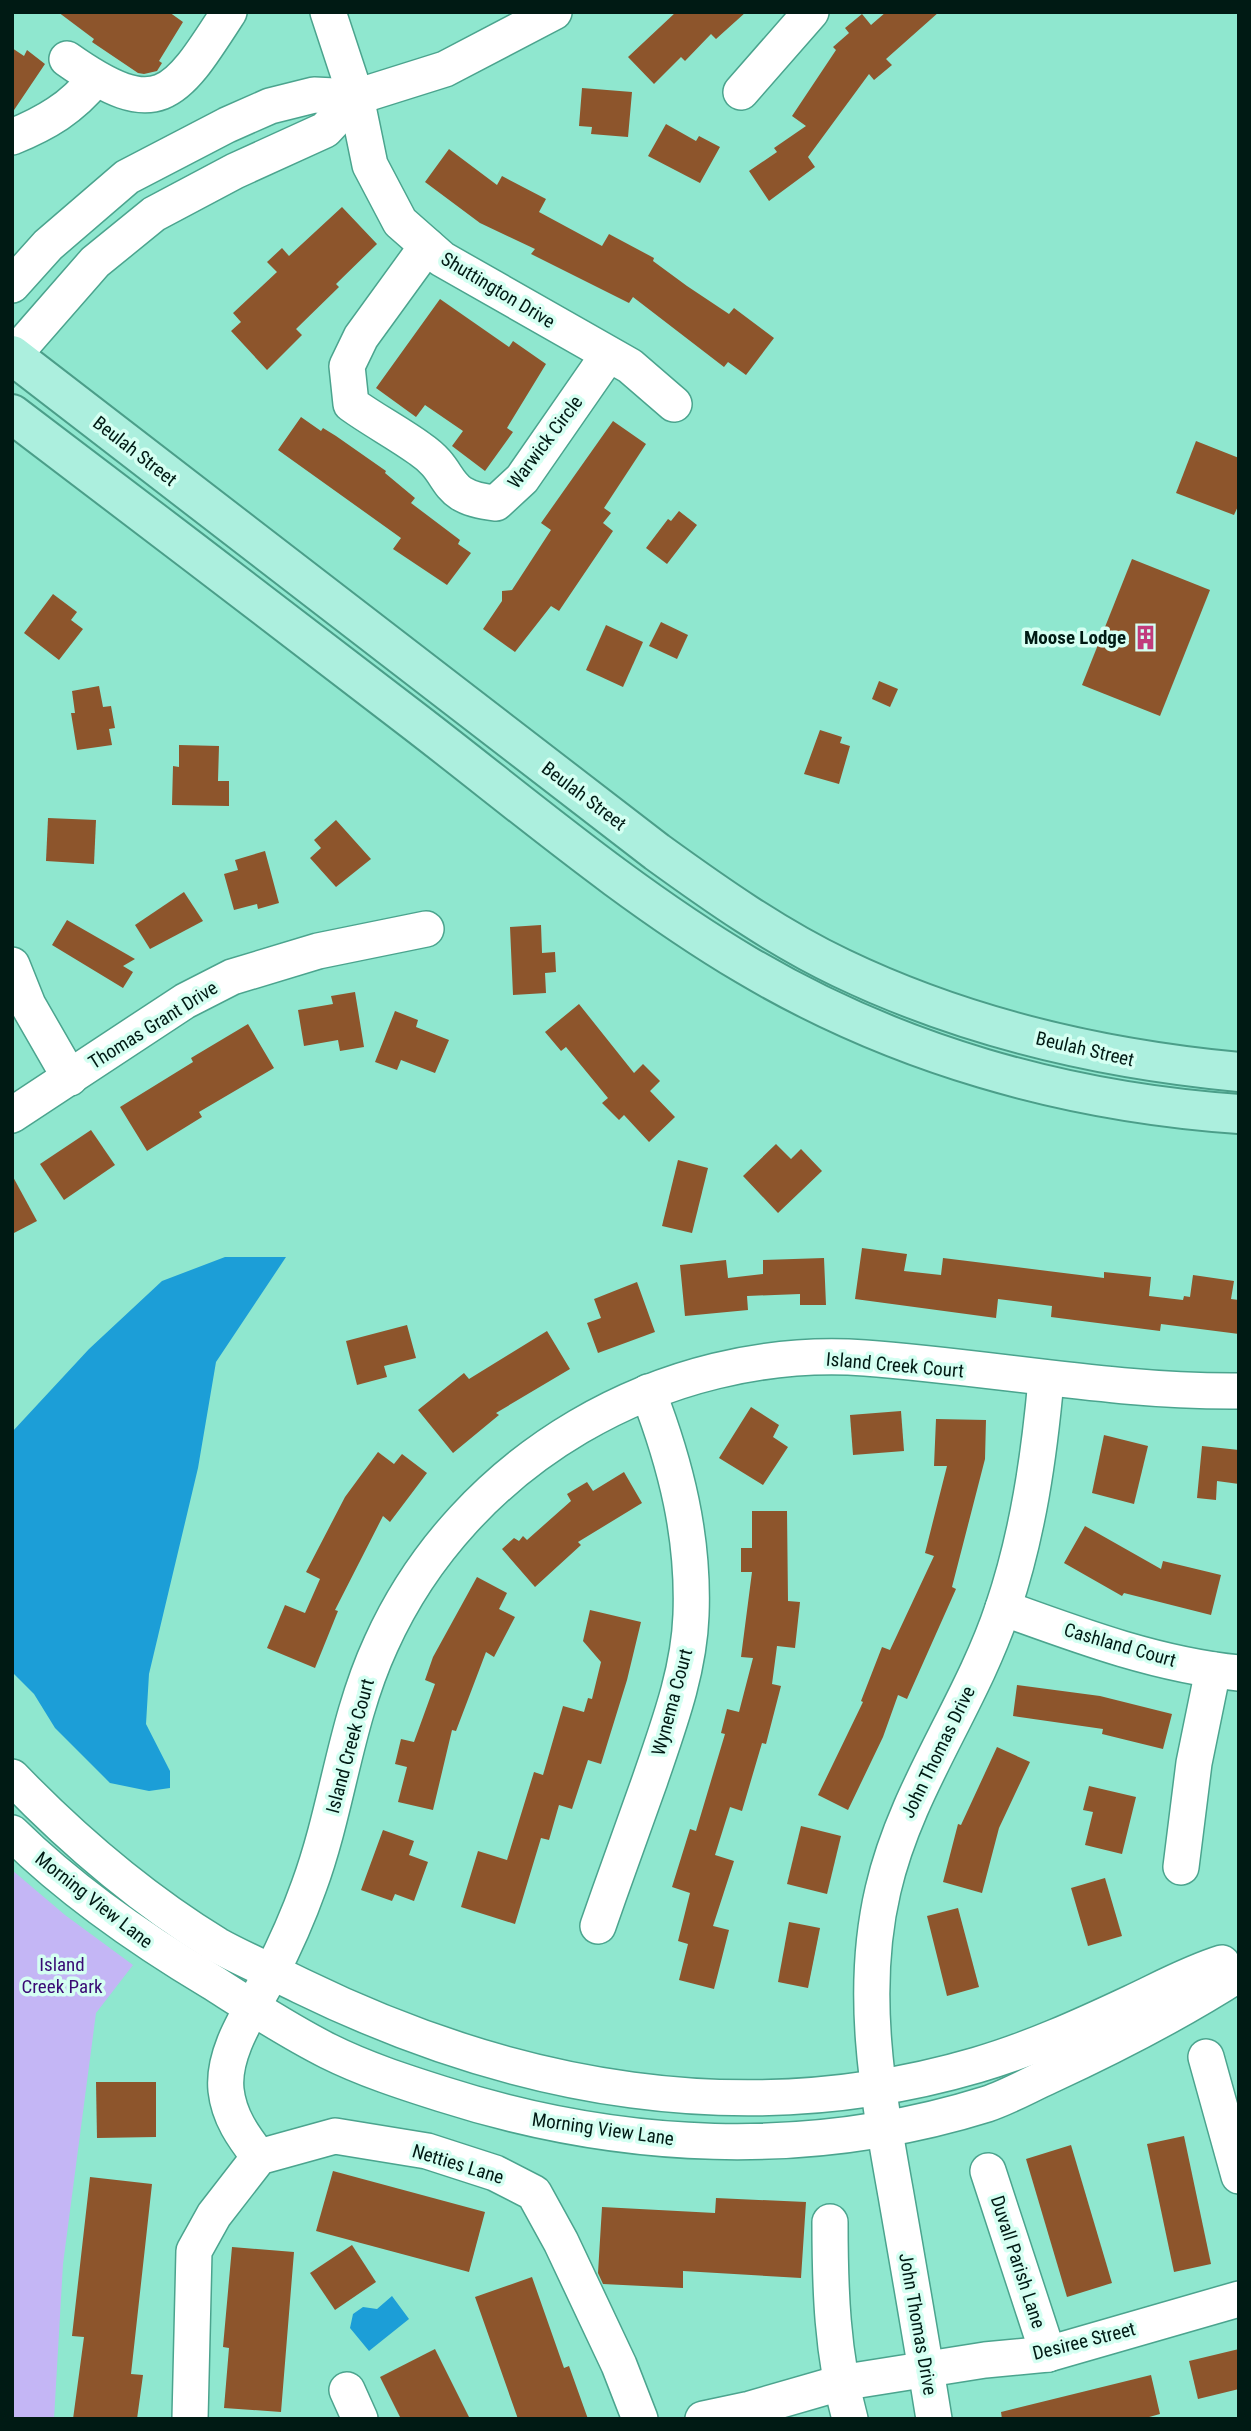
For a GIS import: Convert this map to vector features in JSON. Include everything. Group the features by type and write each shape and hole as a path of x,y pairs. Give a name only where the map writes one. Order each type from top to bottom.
{"main road":[{"name":"Beulah Street","path":"13,356 657,852 766,926 840,968 991,1026 1152,1064 1239,1072"},
{"path":"12,414 577,846 678,921 747,965 886,1034 973,1066 1066,1091 1143,1106 1239,1114"}],"street":[{"path":"67,59 96,79 134,95 158,96 171,89 191,67 229,12"},
{"name":"Shuttington Drive","path":"328,12 356,97 370,165 400,222 442,259 630,366 674,404"},
{"path":"12,285 64,230 127,177 270,106 314,95 356,97 445,69 554,12"},
{"path":"741,92 811,12"},
{"path":"12,137 43,124 78,101 96,79"},
{"path":"13,356 94,262 154,214 235,171 325,130 356,97"},
{"name":"Warwick Circle","path":"427,246 361,337 347,366 351,404 421,449 438,463 450,486 473,501 496,503 522,479 608,355"},
{"name":"Thomas Grant Drive","path":"12,1115 185,1001 243,973 318,951 426,929"},
{"path":"12,965 29,1005 70,1077"},
{"name":"Island Creek Court","path":"253,2008 272,1971 326,1839 361,1691 382,1642 407,1595 453,1530 481,1499 542,1448 592,1417 648,1392 724,1369 799,1358 863,1358 1046,1380 1239,1391"},
{"name":"John Thomas Drive","path":"934,2419 877,2087 870,2001 874,1943 883,1889 909,1806 970,1687 1003,1608 1026,1521 1040,1448 1046,1380"},
{"name":"Wynema Court","path":"598,1926 671,1719 685,1667 691,1616 690,1545 684,1505 668,1444 648,1392"},
{"name":"Cashland Court","path":"1003,1608 1100,1643 1226,1672"},
{"path":"1181,1867 1194,1763 1226,1672"},
{"name":"Morning View Lane","path":"12,1777 89,1850 144,1894 220,1947 346,2008 420,2038 517,2069 590,2085 669,2096 748,2100 832,2095 877,2087 978,2065 1106,2015 1206,1968 1239,1959"},
{"name":"Morning View Lane","path":"12,1833 44,1864 154,1947 329,2051 403,2081 500,2112 574,2129 652,2139 732,2143 885,2130 990,2103 1117,2045 1239,1974"},
{"path":"190,2419 194,2251 214,2215 259,2157 236,2127 225,2087 235,2037 253,2008"},
{"path":"1206,2057 1239,2176"},
{"name":"Netties Lane","path":"259,2157 335,2136 427,2151 495,2173 534,2193 561,2242 619,2365 640,2419"},
{"name":"Duvall Parish Lane","path":"988,2171 1048,2354"},
{"path":"830,2222 831,2312 840,2383 850,2419"},
{"name":"Desiree Street","path":"703,2419 750,2409 840,2383 1048,2354 1239,2299"}],"green space":[{"name":"Island Creek Park","path":"12,1870 65,1915 133,1965 96,2013 63,2264 54,2419 12,2419"}],"water":[{"path":"225,1257 286,1257 216,1362 198,1468 149,1674 146,1724 170,1771 170,1788 149,1791 110,1783 55,1728 34,1694 12,1672 12,1432 89,1349 162,1281"},
{"path":"392,2296 409,2319 369,2351 350,2328 353,2314 363,2307 377,2309"}],"building":[{"path":"58,12 169,12 183,22 159,61 162,63 157,71 144,74 138,73 92,42 94,39"},
{"path":"676,12 746,12 716,39 711,34 685,61 681,57 654,84 628,57"},
{"path":"886,12 939,12 886,59 892,65 874,80 869,74 808,157 815,167 769,201 749,171 777,152 774,148 806,126 792,116 836,50 833,47 849,33 845,28 862,14 871,25"},
{"path":"12,48 24,56 27,50 45,64 12,113"},
{"path":"582,88 632,92 628,137 591,134 592,127 579,126"},
{"path":"666,124 696,141 699,136 720,147 700,183 648,156"},
{"path":"449,149 497,185 502,176 546,199 539,212 602,246 609,234 654,258 653,261 729,314 734,308 774,338 746,375 728,362 724,367 633,297 629,303 531,254 535,249 480,223 425,182"},
{"path":"342,207 377,244 336,284 339,287 296,329 302,335 267,370 231,331 241,322 233,313 277,272 267,262 282,248 289,256"},
{"path":"440,299 509,347 513,341 546,364 507,428 513,432 485,471 452,446 463,431 425,405 416,417 376,388"},
{"path":"301,417 321,431 323,428 336,436 386,471 385,473 415,498 411,503 460,540 458,544 471,553 447,585 393,549 401,538 278,450"},
{"path":"613,421 646,444 604,508 611,513 603,523 613,531 559,611 551,606 515,652 483,629 502,601 502,591 512,590 551,530 541,523"},
{"path":"1196,441 1239,458 1239,504 1234,515 1176,493"},
{"path":"679,511 697,525 667,564 646,548 668,519 671,521"},
{"name":"Moose Lodge","path":"1132,559 1210,590 1160,716 1082,685"},
{"path":"53,594 77,612 71,620 83,629 59,660 24,633"},
{"path":"661,622 688,635 677,659 649,646"},
{"path":"606,625 643,642 623,687 586,670"},
{"path":"879,681 898,689 890,707 872,699"},
{"path":"99,686 103,707 111,706 115,728 109,729 112,745 77,750 71,713 75,713 72,691"},
{"path":"820,730 842,737 840,743 850,746 839,784 804,774"},
{"path":"179,745 219,746 218,781 229,781 229,806 172,805 173,766 179,767"},
{"path":"48,818 96,820 94,864 46,861"},
{"path":"336,820 371,859 336,887 310,858 321,848 314,840"},
{"path":"265,851 279,903 258,909 257,904 234,910 224,874 238,870 235,860"},
{"path":"184,892 203,921 150,949 135,925"},
{"path":"67,920 135,959 123,966 133,972 123,988 52,945"},
{"path":"541,925 542,953 555,952 556,972 545,973 546,993 513,995 510,927"},
{"path":"355,992 364,1047 340,1051 338,1040 304,1046 298,1010 333,1004 331,996"},
{"path":"579,1004 634,1073 643,1064 660,1081 650,1091 675,1117 649,1142 624,1115 619,1120 602,1103 608,1098 566,1047 561,1051 545,1032"},
{"path":"395,1011 418,1020 416,1027 449,1040 435,1073 401,1060 397,1070 375,1062"},
{"path":"248,1024 274,1068 199,1112 202,1117 147,1151 120,1107 193,1062 191,1058"},
{"path":"91,1130 115,1165 64,1200 40,1164"},
{"path":"776,1144 791,1159 801,1149 822,1171 778,1213 743,1176"},
{"path":"678,1160 708,1168 692,1233 662,1226"},
{"path":"12,1175 37,1221 12,1234"},
{"path":"862,1248 907,1254 904,1271 941,1275 943,1258 1104,1278 1104,1272 1151,1277 1149,1296 1183,1300 1184,1296 1190,1297 1193,1275 1234,1281 1231,1299 1239,1300 1239,1334 1161,1324 1160,1331 1051,1317 1052,1306 998,1299 996,1318 855,1299"},
{"path":"824,1258 826,1305 800,1305 800,1294 747,1296 748,1310 685,1316 680,1265 726,1260 728,1278 763,1274 763,1260"},
{"path":"637,1282 655,1332 598,1353 587,1323 601,1318 594,1299"},
{"path":"407,1325 416,1358 384,1366 387,1377 357,1385 346,1341"},
{"path":"547,1331 570,1369 496,1413 499,1415 453,1453 418,1410 464,1373 469,1379"},
{"path":"751,1407 779,1425 773,1437 788,1447 763,1485 719,1458"},
{"path":"901,1411 904,1451 853,1455 850,1415"},
{"path":"936,1419 986,1420 985,1459 952,1587 956,1589 907,1699 898,1695 883,1737 848,1810 818,1795 863,1702 861,1701 882,1647 890,1650 934,1556 925,1553 947,1466 934,1466"},
{"path":"1104,1435 1148,1446 1134,1504 1092,1493"},
{"path":"1202,1446 1239,1450 1239,1484 1217,1481 1216,1500 1197,1498"},
{"path":"378,1452 394,1464 402,1454 427,1473 390,1522 383,1516 335,1610 338,1611 315,1668 267,1648 285,1605 305,1613 320,1579 306,1572 345,1497"},
{"path":"624,1472 642,1503 578,1542 581,1545 535,1587 502,1549 514,1538 519,1541 523,1536 527,1540 571,1501 567,1494 587,1482 593,1491"},
{"path":"752,1511 787,1511 788,1601 800,1602 795,1648 777,1646 772,1684 781,1686 766,1744 762,1743 742,1811 730,1807 715,1855 734,1861 713,1926 729,1930 714,1989 679,1980 688,1944 678,1941 690,1893 672,1887 690,1829 696,1831 725,1734 721,1733 727,1709 739,1712 753,1658 741,1657 752,1572 741,1572 741,1548 752,1548"},
{"path":"1085,1526 1161,1569 1163,1561 1221,1575 1211,1615 1124,1593 1122,1596 1064,1563"},
{"path":"477,1577 507,1593 499,1609 515,1617 494,1657 486,1652 456,1731 452,1730 433,1810 398,1802 407,1767 395,1764 401,1739 414,1742 435,1684 425,1680 433,1657"},
{"path":"590,1610 641,1622 627,1680 601,1764 588,1760 572,1809 559,1805 549,1840 541,1838 515,1924 461,1907 478,1851 507,1860 534,1772 543,1775 563,1706 584,1712 588,1698 592,1699 601,1662 583,1641"},
{"path":"1017,1685 1100,1696 1172,1714 1163,1749 1102,1734 1103,1729 1013,1716"},
{"path":"997,1747 1030,1762 999,1828 982,1893 943,1882 958,1824 961,1825"},
{"path":"1089,1786 1136,1797 1122,1854 1085,1845 1093,1812 1083,1810"},
{"path":"801,1826 841,1836 827,1894 787,1884"},
{"path":"383,1830 414,1841 409,1855 428,1862 414,1901 395,1894 392,1901 361,1890"},
{"path":"1105,1878 1122,1936 1088,1946 1071,1888"},
{"path":"958,1908 979,1987 947,1996 927,1916"},
{"path":"789,1922 820,1928 808,1988 778,1982"},
{"path":"96,2082 156,2082 156,2137 97,2138"},
{"path":"1184,2136 1211,2264 1174,2272 1147,2144"},
{"path":"1071,2145 1112,2283 1067,2297 1026,2159"},
{"path":"333,2171 485,2212 469,2272 316,2231"},
{"path":"90,2177 152,2184 131,2374 143,2375 137,2419 73,2419 84,2337 72,2336"},
{"path":"716,2198 806,2202 801,2278 683,2271 683,2288 603,2284 598,2273 602,2207 715,2213"},
{"path":"352,2245 376,2282 335,2310 310,2273"},
{"path":"232,2247 294,2252 281,2412 224,2408 229,2348 223,2347"},
{"path":"532,2277 564,2368 569,2366 588,2419 518,2419 475,2297"},
{"path":"435,2349 470,2419 401,2419 380,2377"},
{"path":"1239,2349 1239,2389 1198,2399 1189,2361"},
{"path":"1151,2375 1160,2414 1142,2419 1002,2419 1001,2412"}],"place":[{"name":"Moose Lodge","path":"1146,637"}]}
